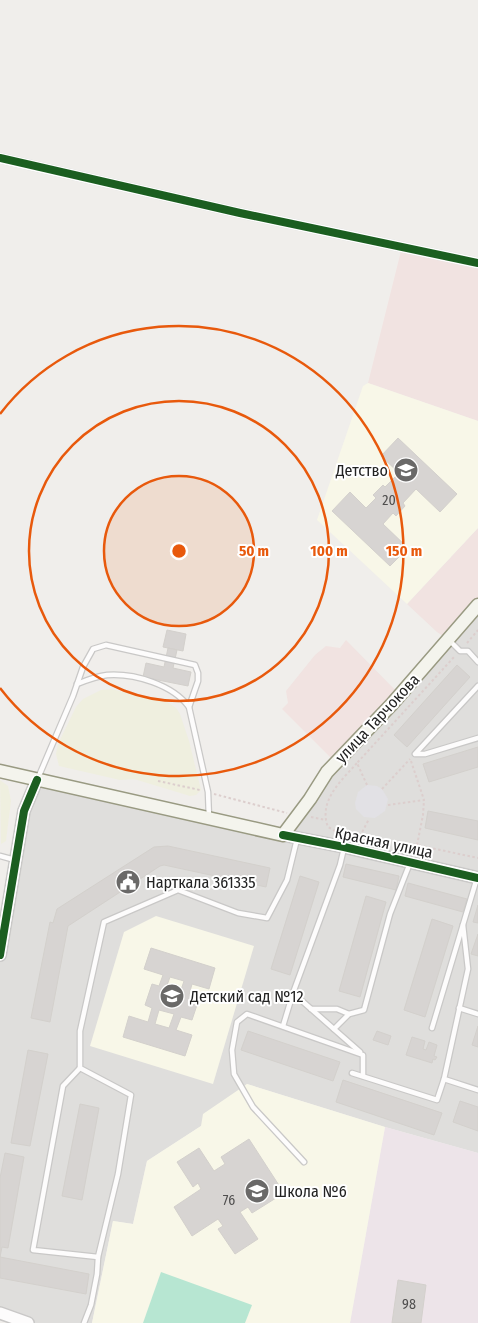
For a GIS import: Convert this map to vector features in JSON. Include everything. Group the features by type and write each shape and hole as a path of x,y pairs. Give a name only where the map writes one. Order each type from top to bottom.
{"main road":[{"name":"улица Тарчокова","path":"283,835 328,772 392,704 478,606"},
{"name":"Красная улица","path":"0,771 283,835"}],"street":[{"path":"0,158 240,213 478,263"},
{"path":"0,955 24,811 37,780"},
{"name":"Красная улица","path":"283,835 478,878"},
{"path":"0,1313 28,1323"}],"lane":[{"path":"449,640 460,651 468,652 478,662"},
{"path":"37,780 77,685 83,666 93,649 106,645 195,665 198,681 190,707"},
{"path":"77,685 90,678 108,675 129,676 170,689 183,698 190,707 208,792 210,819"},
{"path":"415,754 478,686"},
{"path":"415,754 425,754 478,738"},
{"path":"98,1257 33,1250 63,1086 80,1068 80,1031 104,922 178,890 238,913 267,918 287,880 297,838"},
{"path":"283,1026 293,993 340,865 344,847"},
{"path":"0,856 16,861"},
{"path":"334,1029 349,1014 364,1010 390,914 410,862"},
{"path":"432,1028 478,878"},
{"path":"352,1072 437,1100 444,1078 468,969 463,925"},
{"path":"293,993 363,1054 363,1076"},
{"path":"459,1008 478,1014"},
{"path":"311,1009 336,1009 349,1014"},
{"path":"304,1162 253,1107 234,1074 232,1050 237,1022 246,1014 363,1054"},
{"path":"80,1068 132,1095 118,1174 98,1257 91,1305 84,1323"},
{"path":"444,1078 478,1090"}],"path":[{"path":"478,630 332,791 328,802 326,820 328,827 344,836 417,845 478,858"},
{"path":"382,789 415,754"},
{"path":"410,759 424,800 417,845"},
{"path":"357,763 367,786"},
{"path":"158,781 278,810"},
{"path":"388,806 424,800"},
{"path":"359,838 369,818"}],"shaded area":[{"path":"402,247 478,263 478,421 368,383"},
{"name":"Детство","path":"368,383 478,421 478,528 407,604 317,520 363,386"},
{"path":"478,528 478,605 449,640 437,632 407,604"},
{"path":"478,605 478,1153 385,1127 247,1084 201,1126 147,1161 133,1224 113,1221 92,1323 28,1323 0,1313 0,955 24,811 37,780 283,835 297,815"},
{"path":"346,640 400,695 335,762 282,709 288,703 286,691 315,655 326,646 340,648"},
{"path":"367,785 377,786 382,789 388,799 385,811 375,818 364,817 356,809 355,803 358,792"},
{"name":"Детский сад №12","path":"156,916 254,946 213,1084 90,1046 124,932"},
{"name":"Школа №6","path":"247,1084 385,1127 350,1323 92,1323 113,1221 133,1224 147,1161 201,1126 203,1114"},
{"path":"385,1127 478,1153 478,1323 350,1323"}],"green space":[{"path":"111,689 167,702 176,708 180,714 189,741 201,790 196,795 190,796 134,779 120,780 59,766 56,754 58,744 76,707 83,699 101,690"},
{"path":"0,780 8,786 11,801 6,841 1,844"},
{"path":"161,1272 252,1305 245,1323 143,1323"}],"building":[{"path":"398,438 457,494 440,512 416,489 403,503 405,506 396,516 393,513 383,524 408,548 390,566 332,511 350,492 366,508 376,498 373,495 383,485 385,487 399,473 381,456"},
{"path":"167,630 186,634 183,651 163,647"},
{"path":"168,648 177,650 173,668 191,672 188,686 143,677 146,663 164,667"},
{"path":"457,665 470,677 407,747 394,735"},
{"path":"478,747 478,767 429,782 423,764"},
{"path":"428,811 478,821 478,840 425,828"},
{"path":"168,846 270,868 266,887 164,865 160,866 68,926 50,1022 31,1018 50,922 53,923 57,909 154,847"},
{"path":"346,864 399,876 396,890 343,877"},
{"path":"300,876 319,882 290,975 271,969"},
{"path":"408,883 467,899 463,912 405,896"},
{"path":"366,896 386,902 360,997 339,991"},
{"path":"478,905 478,923 473,922"},
{"path":"432,919 453,926 425,1017 404,1010"},
{"path":"478,934 478,956 471,954"},
{"path":"151,948 215,968 209,989 192,984 189,995 199,999 192,1020 181,1017 176,1030 192,1035 185,1056 123,1037 129,1016 148,1022 152,1008 145,1005 152,984 159,986 163,975 144,969","holes":["170,977 184,981 180,993 166,988","159,1010 174,1014 169,1028 155,1024"]},
{"path":"478,1026 478,1047 472,1045"},
{"path":"248,1031 340,1062 333,1081 241,1050"},
{"path":"377,1031 391,1036 388,1045 373,1040"},
{"path":"412,1037 425,1041 423,1049 426,1050 429,1042 437,1045 434,1056 437,1057 435,1060 433,1059 432,1063 406,1055"},
{"path":"28,1050 48,1054 30,1146 11,1143"},
{"path":"343,1080 442,1113 434,1135 336,1102"},
{"path":"460,1101 478,1107 478,1131 453,1122"},
{"path":"80,1104 99,1108 82,1200 62,1196"},
{"path":"249,1139 284,1193 252,1213 248,1207 240,1212 258,1239 235,1254 218,1229 223,1226 218,1219 192,1236 174,1207 201,1189 198,1183 193,1187 177,1162 199,1148 214,1171 225,1164 221,1157"},
{"path":"5,1153 24,1157 8,1248 2,1247 0,1257 0,1178"},
{"path":"0,1257 89,1274 86,1294 0,1278"},
{"path":"398,1280 426,1285 421,1323 392,1323"}],"cycle path":[{"path":"0,158 240,213 478,263"},
{"path":"0,955 24,811 37,780"},
{"path":"283,835 478,878"}],"place":[{"name":"Детство","path":"406,470"},
{"name":"Нарткала 361335","path":"128,882"},
{"name":"Детский сад №12","path":"172,996"},
{"name":"Школа №6","path":"257,1191"}]}
